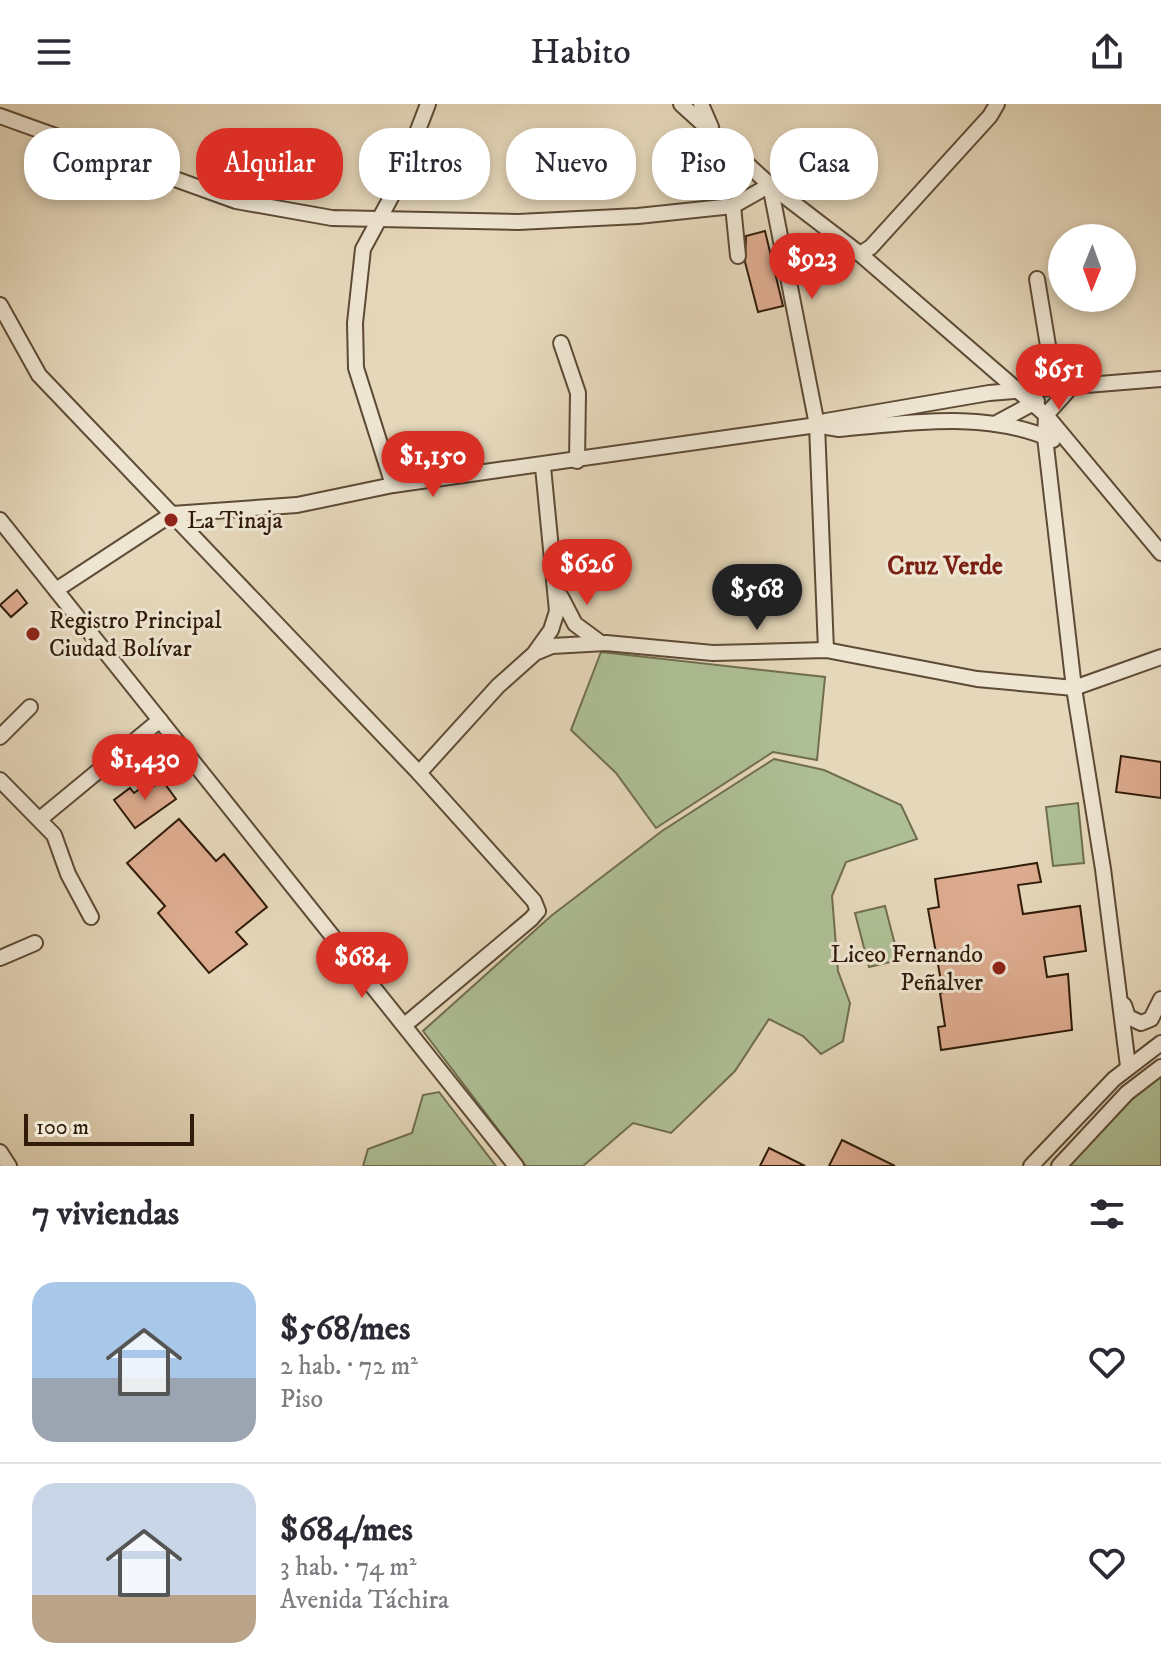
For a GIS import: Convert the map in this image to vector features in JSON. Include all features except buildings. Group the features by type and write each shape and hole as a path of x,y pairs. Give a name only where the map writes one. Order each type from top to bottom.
{"street":[{"path":"393,485 356,368 354,343 363,249 395,190 428,104"},
{"path":"681,104 709,128"},
{"path":"701,104 712,128"},
{"path":"860,254 871,247 990,116 997,104"},
{"path":"0,116 236,201 332,218 518,222 733,206 770,185 754,170"},
{"path":"773,200 817,425 826,650"},
{"path":"790,200 860,254 1046,415 1161,553"},
{"path":"733,206 738,256"},
{"path":"1037,279 1055,388"},
{"path":"0,305 39,375 419,773 534,901 538,911 406,1024"},
{"path":"561,343 578,393 577,461"},
{"path":"56,590 172,514 297,505 393,485 543,467 817,425 989,393 1020,393 1161,379"},
{"path":"995,424 1072,386"},
{"path":"1072,386 1046,415 1045,437 1074,688 1128,1066"},
{"path":"989,393 1006,405 995,424"},
{"path":"817,425 839,429 955,420 1025,428 1075,450"},
{"path":"1049,471 1059,451 1075,450"},
{"path":"419,773 498,686 535,653 551,630 557,611 557,584 543,467"},
{"path":"0,520 406,1024 516,1166"},
{"path":"557,584 563,606 575,624 602,643"},
{"path":"535,653 552,646 602,643 713,653 826,650 977,679 1074,688 1161,657"},
{"path":"0,737 30,707"},
{"path":"40,819 160,720"},
{"path":"0,780 59,842 68,874 91,917"},
{"path":"0,958 35,943"},
{"path":"1119,989 1128,1017 1141,1023 1151,1019 1161,999"},
{"path":"1031,1166 1128,1066 1161,1043"},
{"path":"1059,1166 1127,1093 1161,1067"},
{"path":"0,1152 9,1166"}],"green space":[{"path":"601,652 825,677 817,760 773,752 656,828 616,773 571,730"},
{"path":"774,759 824,770 901,805 917,839 846,862 832,896 838,971 850,1003 843,1041 821,1054 803,1036 769,1019 735,1071 671,1133 633,1123 583,1166 526,1166 423,1031 551,916 662,831"},
{"path":"1078,803 1084,863 1053,866 1046,807"},
{"path":"885,906 899,960 869,967 855,913"},
{"path":"1161,1072 1161,1166 1059,1166 1075,1147"},
{"path":"439,1092 496,1166 363,1166 368,1149 412,1133 423,1095"}],"place":[{"name":"La Tinaja","path":"171,520"},
{"name":"Registro Principal Ciudad Bolívar","path":"33,634"},
{"name":"Liceo Fernando Peñalver","path":"999,968"}],"district":[{"name":"Cruz Verde","path":"945,565"}]}
